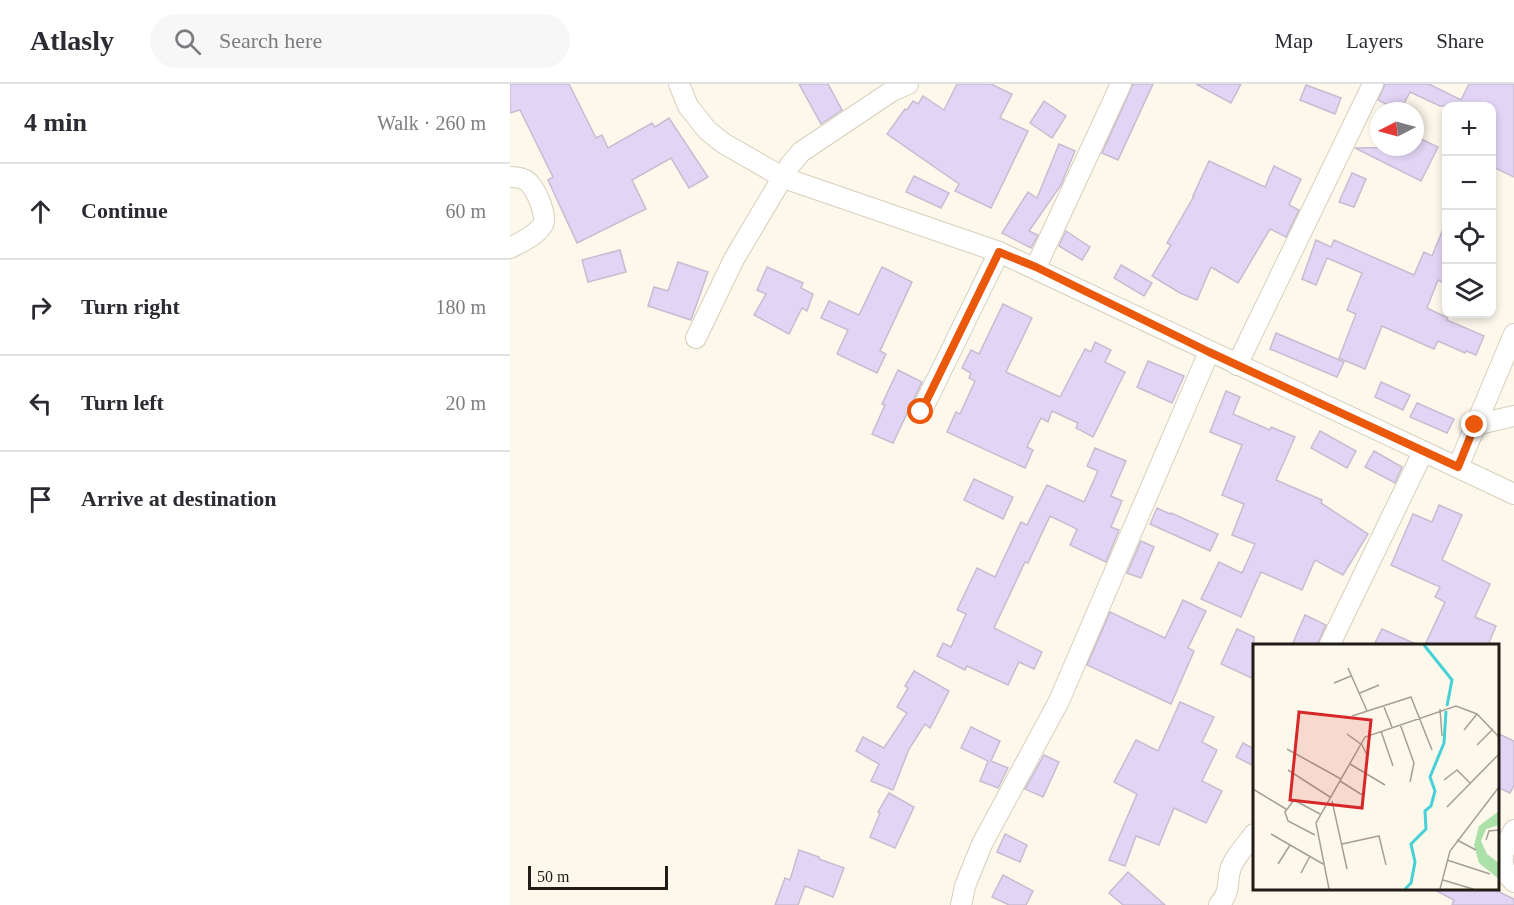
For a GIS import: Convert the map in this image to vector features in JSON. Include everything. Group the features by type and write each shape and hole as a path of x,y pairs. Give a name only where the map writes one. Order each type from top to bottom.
{"street":[{"path":"679,84 688,106 706,130 723,143 784,178 999,252 1036,267 1209,352 1514,494"},
{"path":"696,338 734,259 790,165 801,152 892,91 908,84"},
{"path":"1036,267 1121,84"},
{"path":"1237,365 1373,84"},
{"path":"510,177 522,178 529,183 543,208 545,220 531,237 510,248"},
{"path":"921,412 999,252"},
{"path":"1458,467 1514,333"},
{"path":"962,905 965,886 982,844 1059,701 1209,352"},
{"path":"1475,425 1514,416"},
{"path":"1329,644 1423,452"},
{"path":"1514,830 1503,849 1503,862 1505,872 1514,882"},
{"path":"1219,905 1228,889 1232,864 1253,835"}],"building":[{"path":"510,84 569,84 596,138 602,135 608,148 652,123 655,127 669,118 708,177 689,188 671,158 632,180 646,209 577,243 548,180 553,177 520,110 510,113"},
{"path":"799,84 828,84 842,110 821,124"},
{"path":"957,84 991,84 1012,94 1000,118 1028,131 991,208 955,191 959,184 887,134 905,109 907,110 913,101 918,104 923,96 944,110"},
{"path":"1133,84 1153,84 1118,160 1102,153"},
{"path":"1196,84 1241,84 1231,103"},
{"path":"1385,84 1429,84 1461,100 1469,84 1514,84 1514,177 1496,168 1496,102 1442,102 1440,106 1410,92 1405,102 1378,100"},
{"path":"1306,85 1341,98 1335,114 1300,100"},
{"path":"1044,101 1066,116 1052,138 1030,123"},
{"path":"1424,140 1438,147 1421,181 1371,156 1424,156"},
{"path":"1059,144 1075,151 1061,185 1029,231 1038,235 1031,248 1002,233 1028,192 1037,198"},
{"path":"1355,148 1370,148 1370,156"},
{"path":"1209,161 1265,187 1274,166 1301,179 1289,205 1299,210 1286,237 1270,229 1238,283 1211,267 1197,300 1180,293 1152,276 1171,245 1167,243 1194,196"},
{"path":"1352,173 1366,179 1354,207 1339,202"},
{"path":"914,176 949,193 941,208 906,192"},
{"path":"1066,231 1090,247 1082,260 1059,246"},
{"path":"1442,232 1442,282 1438,280 1427,308 1442,315 1442,318 1448,318 1447,320 1484,336 1476,355 1466,351 1465,353 1438,341 1434,349 1382,326 1365,369 1339,358 1356,314 1347,310 1362,273 1327,258 1316,285 1302,279 1316,240 1331,247 1334,240 1414,275 1424,252 1432,256"},
{"path":"620,250 626,272 588,282 582,260"},
{"path":"678,262 708,272 691,320 648,306 654,287 668,291"},
{"path":"1121,265 1152,283 1144,296 1114,278"},
{"path":"767,267 803,283 801,288 813,294 807,311 802,308 789,334 754,315 766,294 757,290"},
{"path":"882,267 912,282 880,351 886,354 877,373 837,354 848,330 821,318 829,301 859,315"},
{"path":"1003,304 1032,318 1006,372 1060,397 1085,349 1091,352 1095,342 1111,350 1105,362 1125,372 1093,437 1076,428 1078,423 1052,411 1048,422 1041,418 1027,447 1033,450 1025,468 947,432 956,412 960,414 975,381 969,378 971,373 962,368 971,350 979,354"},
{"path":"1276,333 1344,362 1337,377 1270,349"},
{"path":"1148,361 1184,376 1172,403 1137,387"},
{"path":"898,370 922,382 893,443 872,434 885,405 882,404"},
{"path":"1381,382 1410,395 1403,410 1375,397"},
{"path":"1226,391 1240,397 1233,414 1270,430 1271,427 1295,437 1276,480 1322,500 1321,503 1368,534 1343,575 1315,560 1302,590 1261,572 1241,617 1201,599 1219,562 1242,573 1255,544 1232,535 1244,504 1222,495 1242,445 1210,432"},
{"path":"1417,403 1454,419 1447,433 1410,417"},
{"path":"1320,431 1356,451 1347,468 1311,448"},
{"path":"1095,448 1126,461 1111,496 1122,501 1111,527 1119,530 1106,562 1070,545 1077,529 1050,516 994,628 1042,652 1034,669 1019,662 1008,685 967,666 965,670 937,656 943,643 951,647 966,614 957,610 977,568 995,577 1021,522 1027,525 1047,485 1084,502 1098,471 1087,466"},
{"path":"1374,451 1402,467 1395,483 1365,467"},
{"path":"974,479 1013,497 1003,519 964,500"},
{"path":"1439,505 1462,515 1442,560 1490,584 1475,617 1496,626 1488,644 1425,644 1445,602 1435,597 1440,587 1391,565 1413,514 1432,522"},
{"path":"1157,508 1218,534 1210,551 1150,524"},
{"path":"1141,541 1154,547 1141,578 1127,573"},
{"path":"1183,600 1206,611 1188,648 1194,651 1171,704 1087,665 1110,612 1165,638"},
{"path":"1305,615 1326,625 1317,644 1292,644"},
{"path":"1237,629 1254,637 1253,679 1221,664"},
{"path":"1382,629 1416,644 1374,644"},
{"path":"914,671 949,691 930,728 925,724 909,749 893,790 871,781 879,764 856,751 863,737 884,748 907,713 897,707 908,688 905,686"},
{"path":"1180,702 1214,717 1202,742 1217,750 1202,781 1222,791 1206,823 1174,808 1159,845 1136,836 1125,866 1109,860 1137,794 1114,782 1136,740 1158,751"},
{"path":"971,727 1000,741 991,761 1008,768 998,788 980,781 988,761 961,748"},
{"path":"1499,734 1514,741 1514,785 1510,793 1499,788"},
{"path":"1243,743 1253,748 1253,766 1236,757"},
{"path":"1044,755 1059,762 1043,797 1025,789"},
{"path":"889,793 914,807 895,848 870,837 880,813 878,812"},
{"path":"1005,834 1027,845 1020,862 997,852"},
{"path":"799,850 844,868 833,897 805,886 798,905 775,905 785,878 790,880"},
{"path":"1128,872 1165,905 1123,905 1109,893"},
{"path":"1003,875 1033,891 1026,905 1009,905 992,897"},
{"path":"1435,890 1495,890 1514,899 1514,905 1452,905 1454,900"}],"route":[{"path":"921,412 999,252 1036,267 1209,352 1458,467 1475,425"}]}
